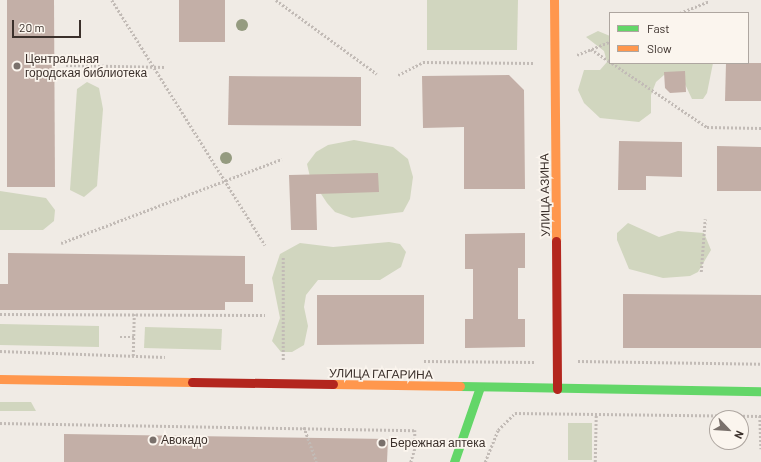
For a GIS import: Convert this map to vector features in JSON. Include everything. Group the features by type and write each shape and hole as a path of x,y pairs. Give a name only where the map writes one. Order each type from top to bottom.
{"street":[{"name":"УЛИЦА АЗИНА","path":"554,0 558,362 557,389"},
{"name":"УЛИЦА ГАГАРИНА","path":"0,379 557,389 761,391"},
{"path":"454,462 480,387"}],"path":[{"path":"112,0 222,180 265,245"},
{"path":"276,0 377,74"},
{"path":"682,12 709,1"},
{"path":"398,75 424,62 555,63 609,42"},
{"path":"591,49 609,61"},
{"path":"66,64 165,67"},
{"path":"614,64 707,127 761,128"},
{"path":"61,243 222,180 282,159"},
{"path":"701,272 705,219"},
{"path":"283,256 283,360"},
{"path":"0,314 266,316"},
{"path":"133,356 134,314"},
{"path":"120,337 134,337"},
{"path":"0,352 172,357"},
{"path":"277,360 291,360"},
{"path":"417,361 761,364"},
{"path":"485,462 498,430 515,413 761,416 761,449"},
{"path":"595,462 596,414"},
{"path":"0,423 415,430 415,449 411,462"},
{"path":"304,427 317,462"}],"green space":[{"path":"427,0 518,0 517,50 427,50"},
{"path":"598,31 609,36 609,64 713,64 707,93 703,99 692,99 683,80 664,75 656,82 651,95 651,113 639,122 600,118 584,103 578,90 584,70 600,70 607,62 604,51 586,37"},
{"path":"87,82 99,88 103,109 97,186 84,197 70,190 77,89"},
{"path":"354,140 393,147 408,159 413,177 410,199 403,212 352,218 335,212 327,203 310,177 307,164 316,152 328,145"},
{"path":"0,191 46,198 55,210 54,221 43,230 0,230"},
{"path":"628,223 659,237 678,231 704,233 711,250 698,272 690,276 663,278 629,269 617,240 617,233"},
{"path":"389,242 400,244 406,252 401,267 380,280 318,280 306,295 304,307 308,326 304,345 292,352 281,352 272,341 280,318 272,278 280,254 300,243 333,247"},
{"path":"0,324 99,326 99,347 0,345"},
{"path":"145,327 222,329 221,350 144,348"},
{"path":"0,402 31,402 36,411 0,411"},
{"path":"568,423 592,423 592,460 568,460"}],"building":[{"path":"7,0 54,0 55,187 7,187"},
{"path":"179,0 225,0 225,42 179,42"},
{"path":"761,63 761,101 725,101 726,64"},
{"path":"685,71 686,92 670,93 665,88 664,72"},
{"path":"509,75 524,90 525,189 464,189 464,127 423,128 422,76"},
{"path":"229,76 361,77 361,126 228,125"},
{"path":"619,141 682,142 682,177 646,176 646,190 618,190"},
{"path":"717,146 761,147 761,191 717,191"},
{"path":"378,173 379,192 316,194 317,230 291,230 289,175"},
{"path":"525,233 525,268 518,268 518,319 525,319 525,347 465,348 465,319 473,319 473,269 465,269 465,234"},
{"path":"8,253 245,256 245,284 253,284 253,302 225,302 225,310 0,310 0,284 8,284"},
{"path":"623,294 761,295 761,348 623,348"},
{"path":"317,295 424,295 424,344 317,345"},
{"path":"64,434 388,439 387,462 64,462"}],"traffic: fast":[{"path":"460,386 761,391"},
{"path":"454,462 480,387"}],"traffic: slow":[{"path":"554,0 556,241"},
{"path":"0,379 192,382"},
{"path":"333,384 460,386"}],"traffic: jam":[{"path":"556,241 557,389"},
{"path":"192,382 333,384"}],"place":[{"name":"Центральная городская библиотека","path":"17,66"},
{"name":"Авокадо","path":"153,440"},
{"name":"Бережная аптека","path":"382,443"}]}
